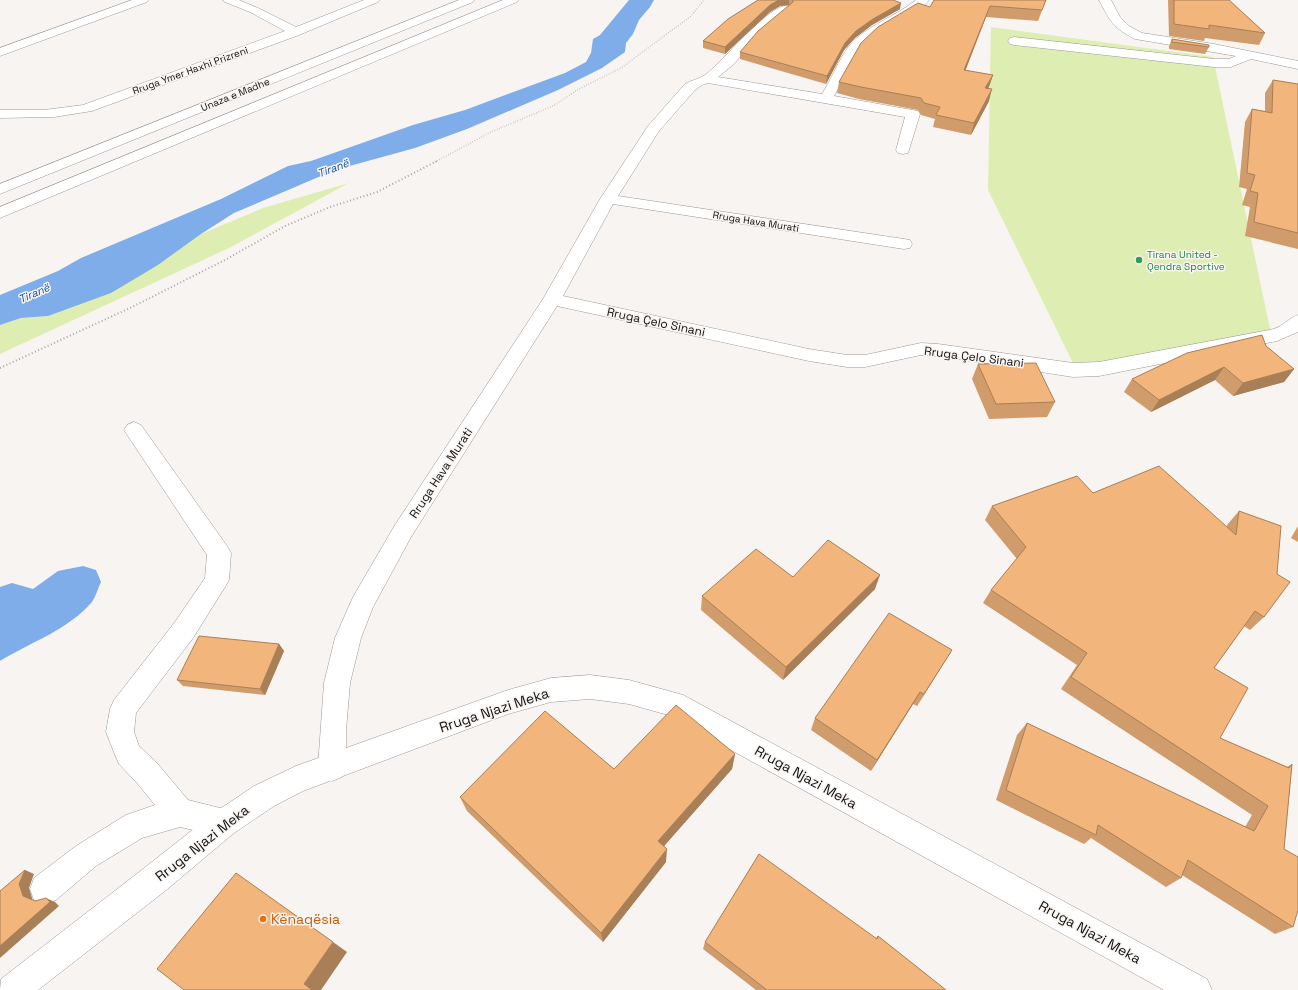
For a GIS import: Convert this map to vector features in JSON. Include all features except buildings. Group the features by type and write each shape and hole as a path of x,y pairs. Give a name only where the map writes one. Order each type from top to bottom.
{"main road":[{"path":"0,52 143,0"},
{"path":"229,0 243,5 296,32"},
{"path":"243,5 255,0"},
{"name":"Rruga Ymer Haxhi Prizreni","path":"0,114 48,114 87,108 296,32 374,0"},
{"name":"Unaza e Madhe","path":"0,189 469,0"},
{"path":"0,213 513,0"},
{"path":"825,100 845,65 849,54 856,45 873,31 910,10 923,0"},
{"path":"1105,0 1115,19 1131,33 1139,36 1199,45 1298,65"},
{"name":"Rruga Hava Murati","path":"332,767 333,730 337,683 348,638 362,604 403,531 552,299 608,199 654,130 669,110 690,87 697,82 708,79 729,61 752,34 785,8"},
{"path":"1014,41 1214,64 1231,63 1250,55"},
{"path":"708,79 913,114 903,150"},
{"name":"Rruga Hava Murati","path":"608,199 904,244"},
{"name":"Rruga Çelo Sinani","path":"552,299 847,361 883,358 921,349 938,350 1073,370 1099,369 1277,335 1288,331 1295,326 1298,321"},
{"path":"134,430 219,553 217,580 184,630 123,709 120,732 129,756 146,773 180,813"},
{"name":"Rruga Njazi Meka","path":"12,990 154,880 224,823 264,796 296,780 508,702 551,690 590,687 629,692 674,704 1196,990"},
{"path":"45,889 86,856 136,825 180,813 224,823"}],"path":[{"path":"0,368 132,307 225,260 284,226 377,192 491,132 555,104 577,90 622,68 685,21 704,0"}],"green space":[{"name":"Tirana United - Qendra Sportive","path":"991,27 1213,57 1270,329 1097,364 1073,363 988,190"},
{"path":"349,183 229,248 0,354 0,325 21,318 48,316 158,265 201,234 263,208"}],"water":[{"name":"Tiranë","path":"629,0 654,0 639,20 633,34 626,43 625,52 602,68 558,90 467,129 415,148 335,170 234,213 201,234 158,265 111,293 48,316 21,318 0,325 0,295 58,271 81,258 221,199 288,166 311,161 413,125 465,110 565,73 586,62 591,53 593,39 600,35"},
{"path":"83,566 96,570 101,582 92,602 82,612 61,628 0,661 0,587 12,583 33,589 58,571"}],"place":[{"name":"Tirana United - Qendra Sportive","path":"1139,260"},
{"name":"Kënaqësia","path":"263,919"}]}
